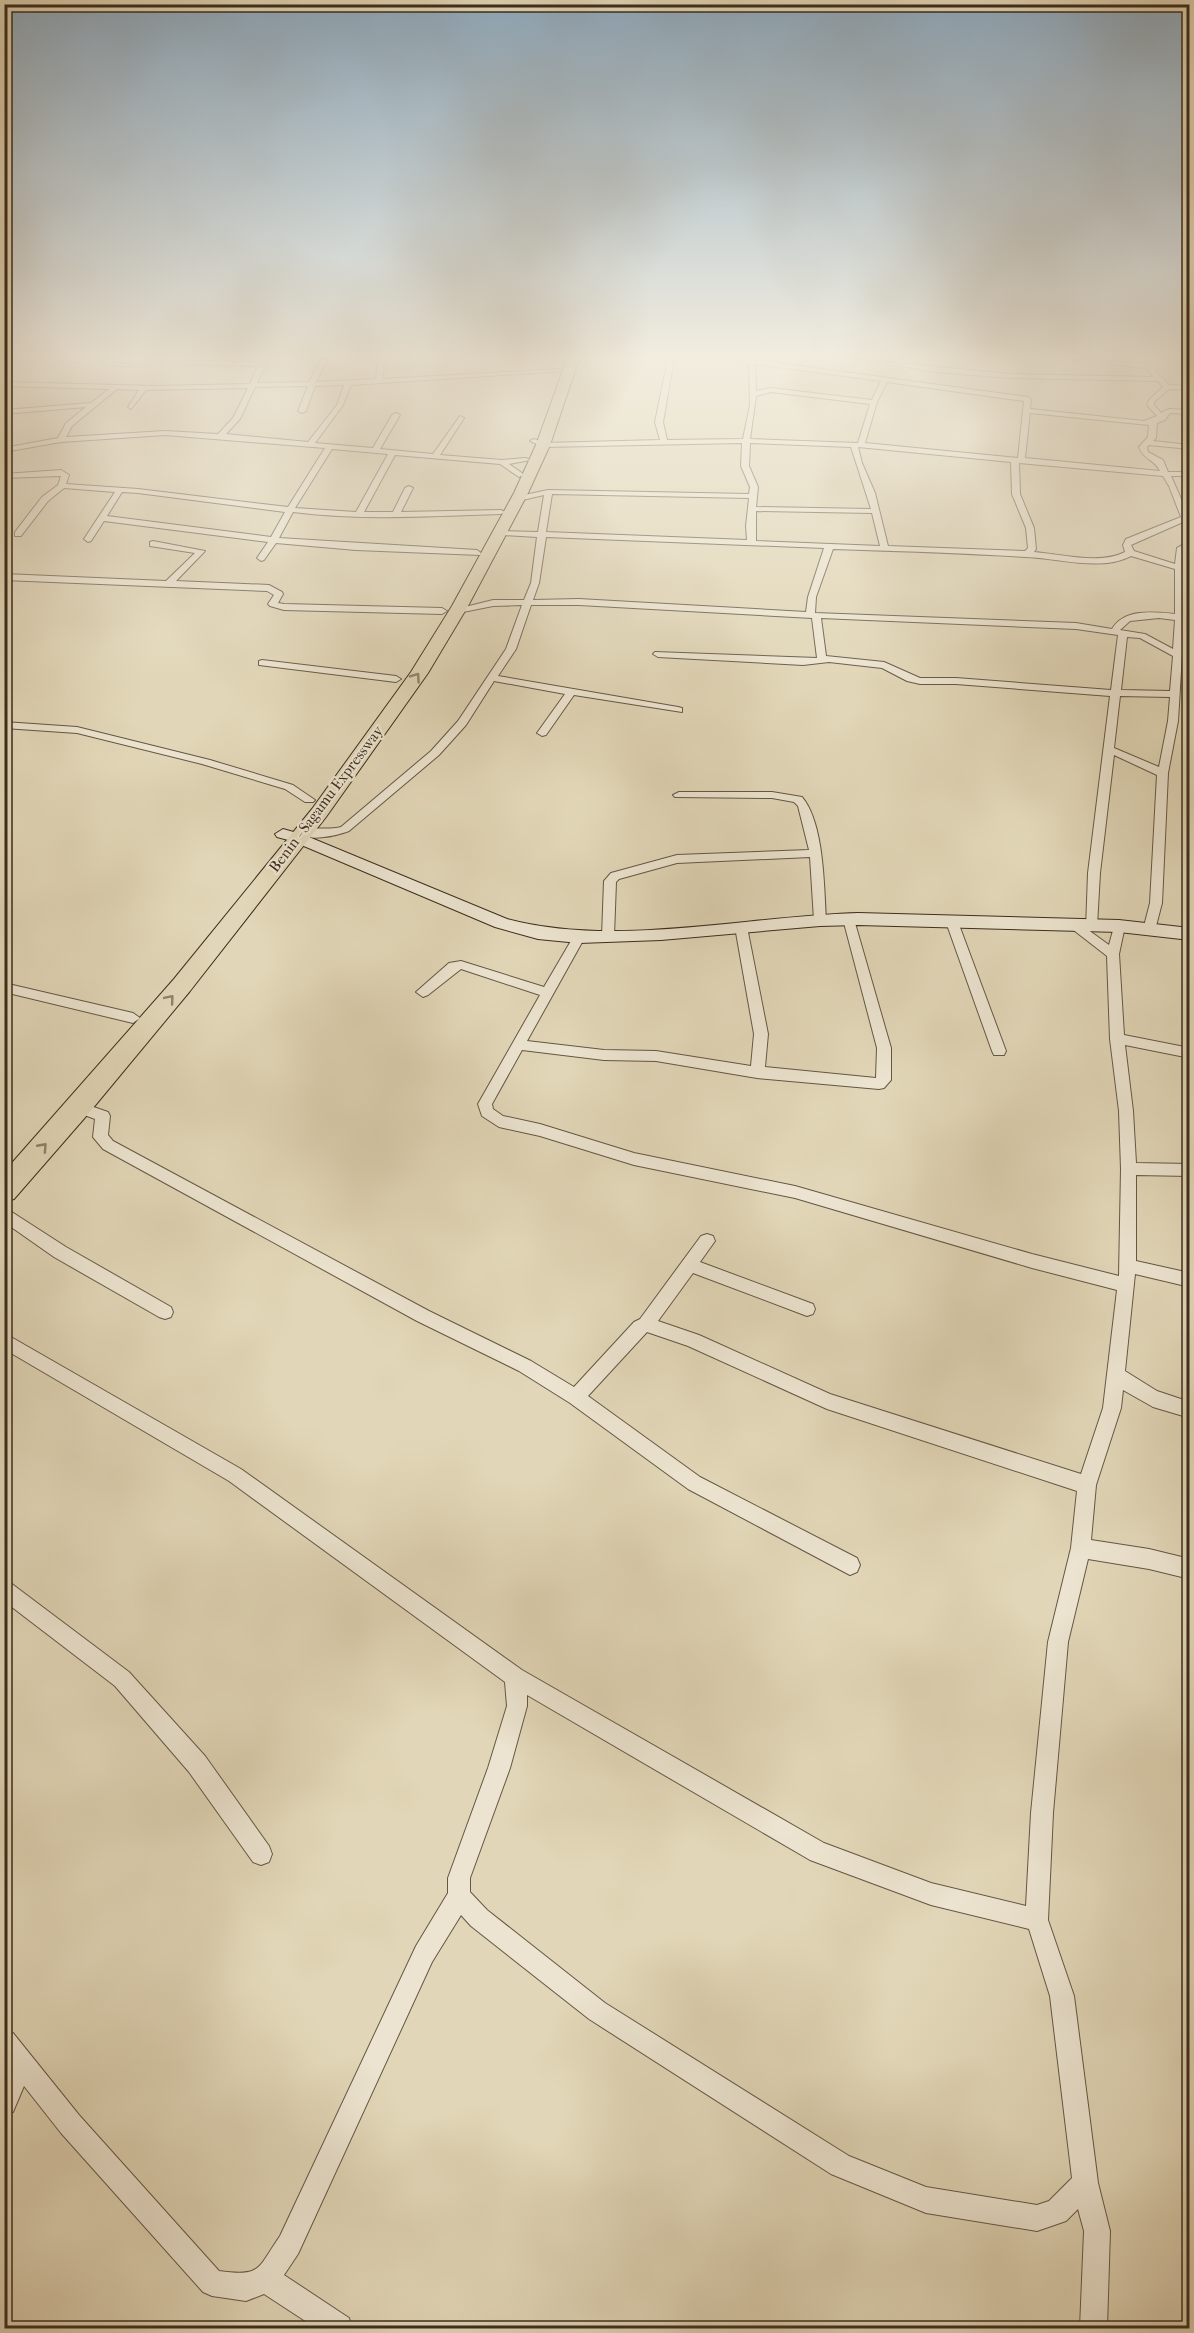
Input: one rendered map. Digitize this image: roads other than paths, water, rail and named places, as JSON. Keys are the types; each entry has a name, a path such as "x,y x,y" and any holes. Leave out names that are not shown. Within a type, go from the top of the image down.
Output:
{"highway":[{"name":"Benin - Sagamu Expressway","path":"4,1191 79,1107 104,1066 295,835 419,673 450,610 472,585 527,468"},
{"path":"4,1163 104,1066 133,1018 212,925 295,835 309,800 362,731 396,679 450,610 477,553 501,523"}],"street":[{"path":"261,558 316,468"},
{"path":"359,514 383,468"},
{"path":"509,468 522,479 548,492 752,496"},
{"path":"509,468 522,479 548,492"},
{"path":"747,468 754,487 750,526 752,544"},
{"path":"864,468 885,550"},
{"path":"1017,468 1014,485 1018,502 1031,525 1034,537 1032,549 1027,554"},
{"path":"1101,468 1190,474"},
{"path":"1162,468 1174,485 1187,523 1129,541 1127,545 1131,553 1179,568"},
{"path":"4,476 61,472 65,476 62,486 45,500 18,534"},
{"path":"62,486 120,490 290,510 501,523 542,534 1102,559 1123,558 1131,553"},
{"path":"396,515 409,488"},
{"path":"88,539 120,490"},
{"path":"295,835 334,833 345,829 435,753 462,723 511,648 535,583 548,492"},
{"path":"751,509 875,511"},
{"path":"100,518 356,548 477,553"},
{"path":"1149,930 1156,903 1163,773 1173,721 1176,656 1185,618 1179,568 1181,548 1190,543"},
{"path":"153,544 201,551 168,584"},
{"path":"825,660 821,656 813,616 812,597 829,548"},
{"path":"4,577 269,588 279,594 273,604 284,607 450,610 493,603 528,601 813,616 992,621 1076,626 1142,636 1176,656 1190,659"},
{"path":"472,585 481,599 493,603"},
{"path":"1091,926 1094,873 1110,750 1121,622 1135,617 1185,618"},
{"path":"658,654 803,662 825,660 884,665 912,680 920,681 956,681 1115,693 1190,692"},
{"path":"262,663 396,679"},
{"path":"492,678 678,710"},
{"path":"542,733 571,693"},
{"path":"4,725 77,730 206,762 289,787 309,800"},
{"path":"1110,750 1163,773"},
{"path":"679,795 772,795 798,799 803,805 816,853 820,920"},
{"path":"295,835 501,923 538,933 579,937 661,934 849,919 1119,926 1190,934"},
{"path":"608,936 610,881 615,876 677,859 816,853"},
{"path":"518,1045 604,1055 656,1056 757,1073 874,1085 884,1080 884,1048 849,919"},
{"path":"952,922 999,1051"},
{"path":"1073,925 1113,954"},
{"path":"1094,2328 1097,2231 1085,2183 1062,1996 1037,1920 1042,1814 1058,1642 1081,1548 1087,1485 1112,1408 1127,1275 1129,1168 1126,1111 1117,1039 1113,954 1119,926"},
{"path":"741,927 761,1034 757,1073"},
{"path":"579,937 484,1104 487,1112 499,1121 540,1130 634,1160 795,1192 1021,1258 1127,1275 1190,1280"},
{"path":"423,992 454,966 461,965 547,993"},
{"path":"4,987 133,1018"},
{"path":"1117,1039 1190,1053"},
{"path":"79,1107 103,1116 100,1137 108,1146 423,1316 525,1366 576,1398 694,1483 850,1564"},
{"path":"1129,1168 1190,1170"},
{"path":"4,1213 60,1252 165,1312"},
{"path":"576,1398 640,1327 646,1324 707,1241"},
{"path":"689,1265 807,1309"},
{"path":"646,1324 693,1340 827,1401 1087,1485"},
{"path":"4,1340 235,1475 515,1677 818,1851 931,1894 1037,1920"},
{"path":"1116,1375 1141,1394 1163,1404 1190,1410"},
{"path":"1081,1548 1149,1559 1190,1569"},
{"path":"4,1588 122,1678 197,1764 261,1854"},
{"path":"4,2042 70,2124 212,2283 246,2288 267,2279 289,2245 424,1954 459,1896 459,1878 499,1768 517,1706 515,1677"},
{"path":"459,1896 479,1918 597,2012 840,2165 926,2200 1037,2218 1057,2212 1085,2183"},
{"path":"4,2103 21,2063"},
{"path":"267,2279 339,2328"}]}
